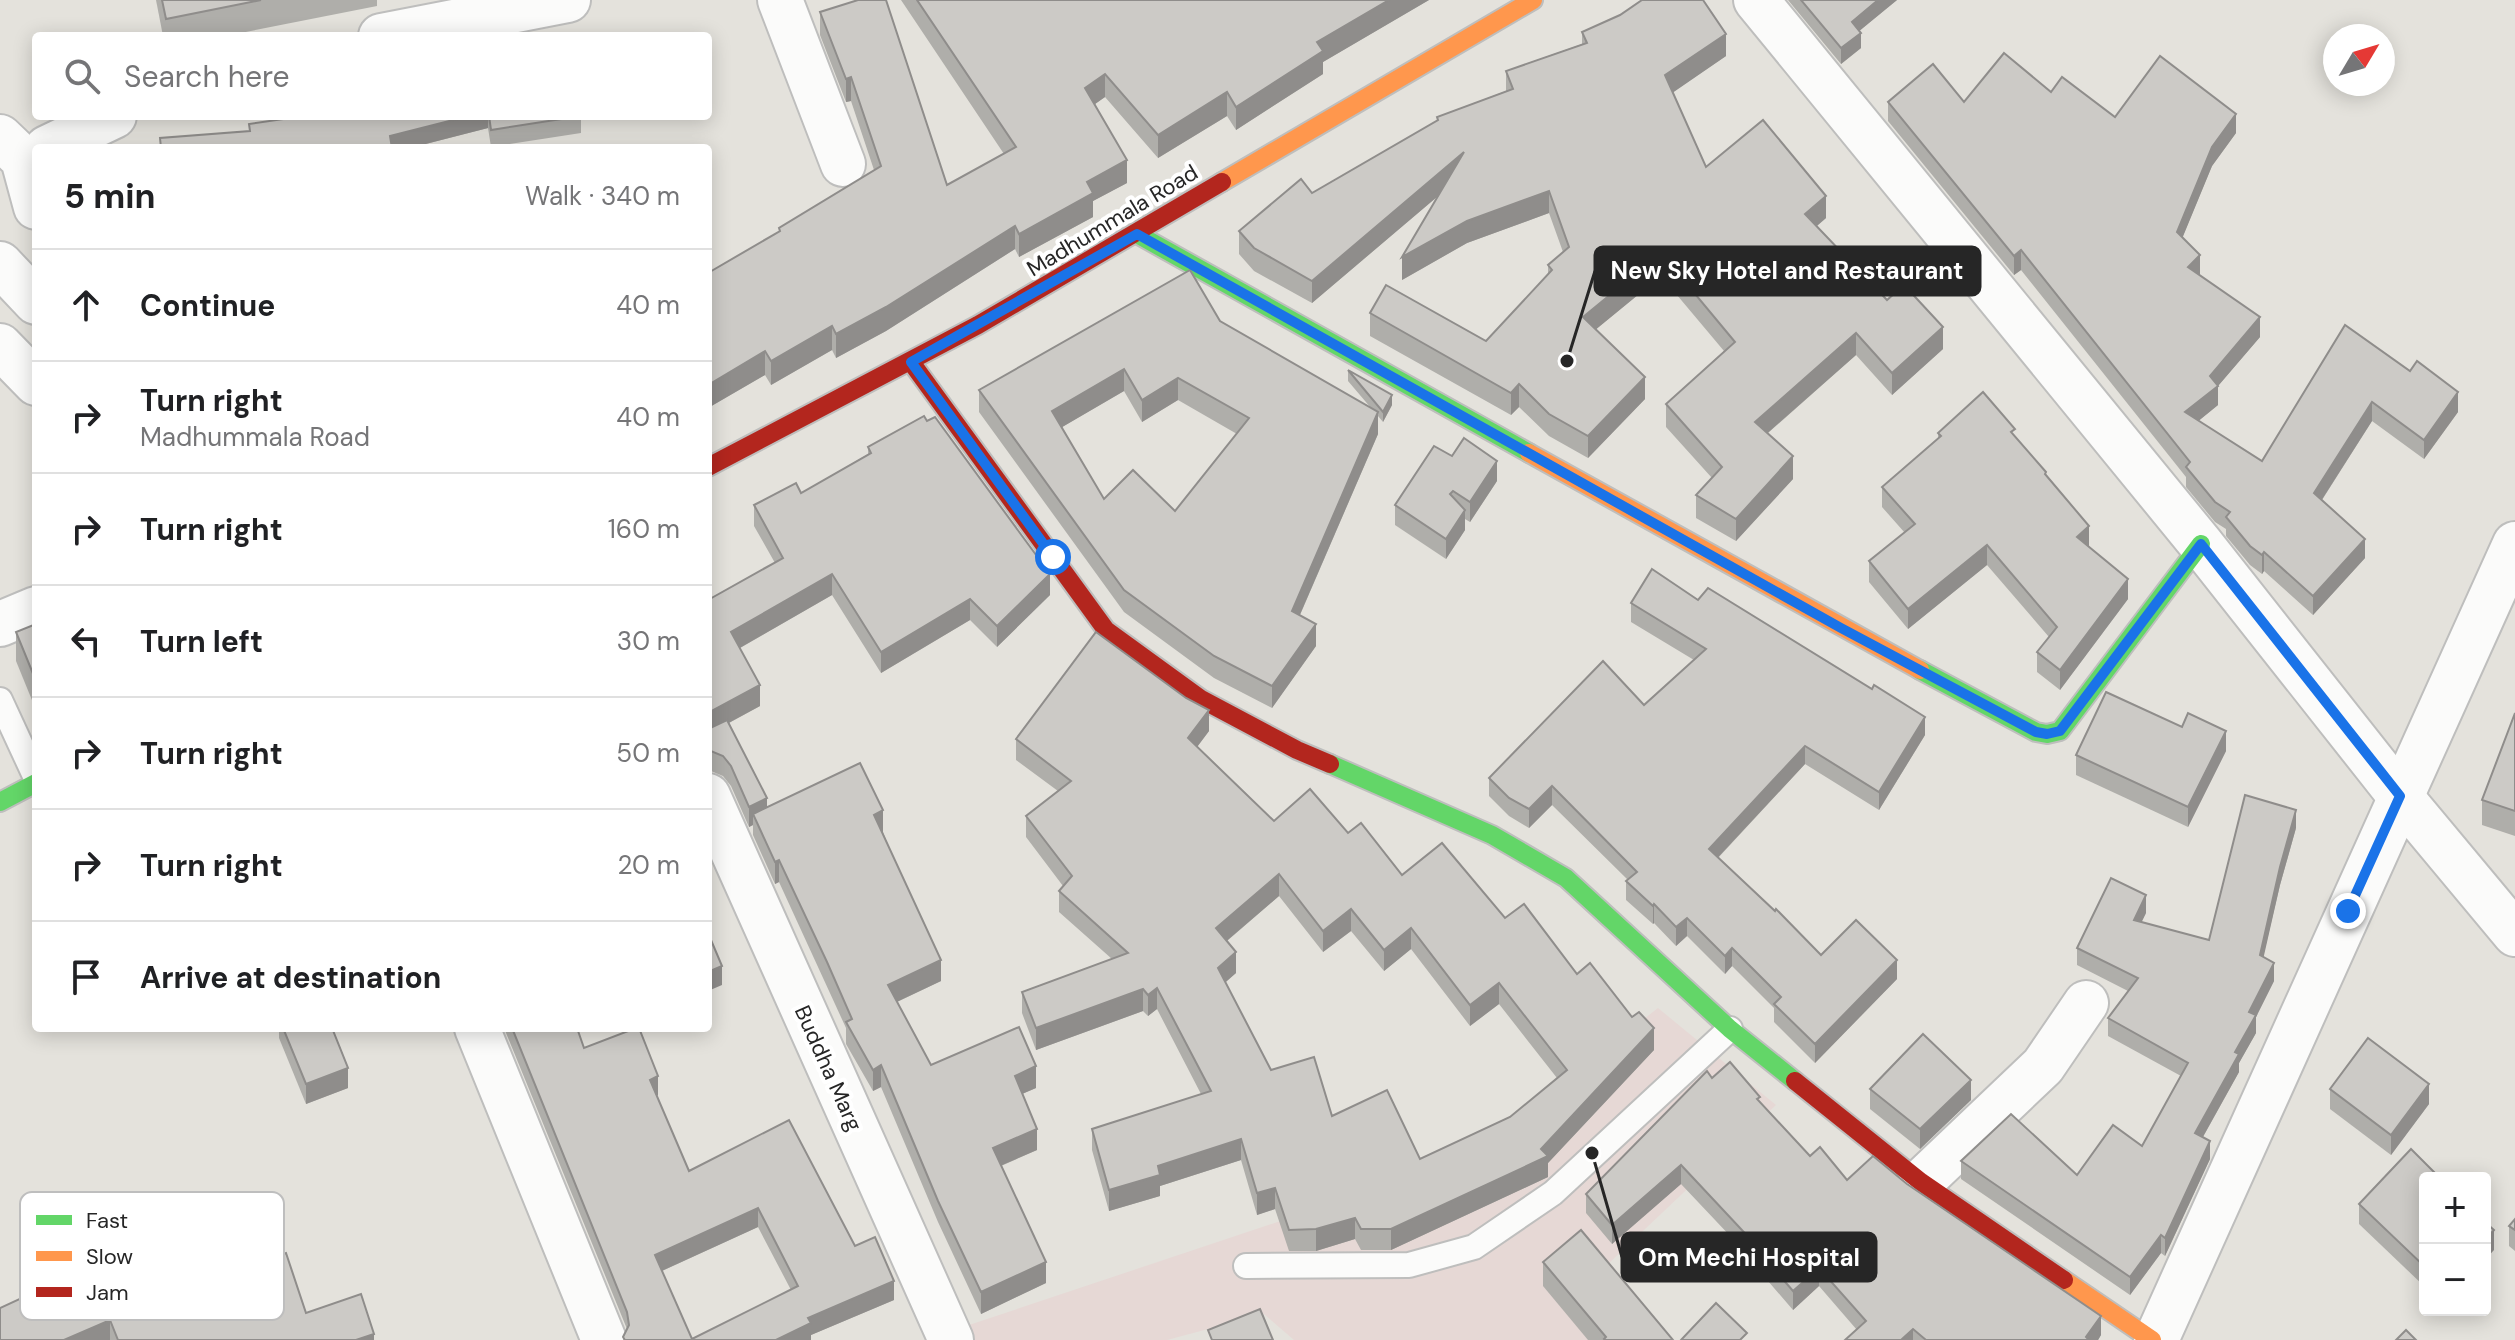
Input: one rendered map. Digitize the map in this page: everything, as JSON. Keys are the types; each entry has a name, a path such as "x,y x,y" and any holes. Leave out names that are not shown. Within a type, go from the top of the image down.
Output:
{"street":[{"path":"389,32 429,13 568,0"},
{"path":"780,0 843,164"},
{"name":"Madhummala Road","path":"712,465 911,362 1137,234 1328,118 1533,0"},
{"path":"1756,0 2515,934"},
{"path":"39,144 103,120"},
{"path":"26,149 32,184"},
{"path":"1137,234 1841,628 2036,732 2047,734 2060,731 2201,544"},
{"path":"0,264 32,298"},
{"path":"0,346 32,379"},
{"path":"911,362 1106,630 1201,699 1297,750 1492,835 1566,878 1730,1029 1921,1182 2154,1340 2400,796 2505,592 2515,544"},
{"path":"0,624 32,611"},
{"path":"0,802 32,783"},
{"name":"Buddha Marg","path":"712,805 951,1340"},
{"path":"1921,1182 2043,1066 2086,1003"},
{"path":"479,1032 604,1340"}],"lane":[{"path":"0,700 32,772"},
{"path":"1246,1266 1409,1265 1474,1247 1553,1193 1730,1029"}],"shaded area":[{"path":"1658,1008 1776,1105 1606,1266 1647,1340 1294,1340 1264,1314 1167,1340 973,1340 966,1326 1418,1175 1501,1131"}],"building":[{"path":"162,0 261,0 166,19"},
{"path":"858,0 886,0 947,185 1016,147 917,0 1389,0 1317,42 1323,51 1236,107 1227,92 1158,135 1105,74 1085,88 1127,160 1087,182 1093,193 1019,234 1015,226 886,307 836,334 832,326 771,361 765,351 712,383 712,271 881,166 851,77 846,79 820,12"},
{"path":"1642,0 1703,0 1726,34 1665,75 1706,167 1763,120 1826,196 1805,214 1887,300 1904,285 1943,327 1892,373 1856,333 1755,422 1793,456 1736,519 1696,495 1722,467 1666,404 1735,342 1661,253 1583,317 1645,377 1588,436 1549,414 1519,384 1511,393 1370,313 1386,285 1486,341 1552,270 1548,265 1569,247 1549,191 1467,221 1402,257 1464,152 1312,281 1254,248 1239,231 1301,179 1312,193 1438,120 1437,117 1513,89 1506,71 1587,43 1582,32 1620,15"},
{"path":"1801,0 1878,0 1852,22 1861,33 1841,48"},
{"path":"2004,53 2051,92 2062,77 2115,117 2160,56 2236,114 2212,147 2177,232 2200,255 2188,267 2260,317 2210,376 2218,386 2185,412 2262,461 2345,325 2410,371 2417,361 2458,392 2424,440 2372,402 2314,493 2365,539 2313,596 2264,552 2262,555 2250,546 2226,517 2230,512 2215,502 2186,467 2190,462 2021,250 2014,256 1888,102 1933,64 1964,102"},
{"path":"276,120 453,120 390,136 391,144 161,144 160,138 250,131 249,124"},
{"path":"490,120 555,120 491,130"},
{"path":"1190,270 1220,321 1378,412 1292,611 1316,624 1272,686 1214,656 1124,590 979,390","holes":["1124,369 1142,400 1178,378 1249,418 1175,511 1133,470 1104,499 1052,411"]},
{"path":"1348,370 1392,395 1383,412"},
{"path":"1983,392 2015,429 2011,432 2089,526 2077,537 2128,579 2060,670 2037,652 2057,627 1987,545 1908,609 1869,561 1915,524 1882,487 1941,436 1938,433"},
{"path":"924,416 927,421 935,417 1050,574 997,626 970,599 881,652 832,574 731,632 760,685 712,711 712,598 783,558 754,505 796,483 801,493 871,453 868,447"},
{"path":"1464,438 1497,461 1470,502 1453,491 1450,494 1465,510 1446,539 1395,505 1434,446 1452,456"},
{"path":"1652,569 1698,600 1708,588 1872,689 1874,685 1925,717 1879,792 1805,746 1709,849 1776,909 1821,955 1856,920 1897,960 1815,1044 1774,1004 1781,997 1732,948 1725,956 1687,918 1676,927 1626,881 1637,872 1552,786 1529,809 1509,798 1489,778 1603,661 1644,705 1706,649 1631,603"},
{"path":"32,626 32,671 16,632"},
{"path":"1096,632 1186,698 1209,710 1188,738 1274,821 1310,789 1348,833 1361,823 1402,875 1442,843 1505,918 1524,904 1577,974 1590,963 1632,1017 1639,1012 1654,1028 1541,1149 1548,1156 1391,1229 1361,1229 1355,1218 1316,1229 1289,1230 1275,1188 1257,1193 1241,1139 1158,1166 1160,1175 1109,1190 1092,1129 1211,1091 1157,988 1148,995 1143,989 1036,1028 1022,992 1128,953 1059,891 1072,876 1026,816 1071,781 1016,739","holes":["1279,874 1323,931 1351,909 1384,950 1411,928 1470,1005 1499,983 1567,1070 1510,1117 1420,1159 1387,1090 1332,1116 1314,1057 1271,1070 1218,968 1236,952 1216,928"]},
{"path":"2106,692 2182,727 2188,713 2226,731 2188,807 2076,755"},
{"path":"2515,713 2515,811 2482,800"},
{"path":"727,720 767,798 749,807 731,766 723,756 712,751 712,727"},
{"path":"860,763 883,810 874,815 941,960 888,985 931,1065 1019,1027 1036,1066 1015,1076 1037,1129 993,1148 1046,1262 981,1292 938,1201 881,1065 873,1070 846,1022 852,1019 827,962 779,860 775,862 753,814"},
{"path":"2245,795 2296,810 2260,955 2274,963 2249,1012 2256,1015 2235,1052 2239,1054 2195,1133 2210,1141 2165,1238 2161,1235 2130,1277 1961,1161 2011,1114 2077,1175 2113,1125 2142,1146 2188,1063 2108,1018 2138,978 2077,948 2111,878 2146,895 2134,920 2209,940"},
{"path":"712,942 722,966 712,970"},
{"path":"285,1032 334,1032 348,1068 306,1084"},
{"path":"514,1032 578,1032 584,1048 626,1032 641,1032 658,1076 650,1080 689,1171 789,1120 855,1246 875,1237 894,1281 808,1318 811,1323 776,1340 625,1340 623,1337 629,1325 627,1312","holes":["758,1208 798,1286 692,1339 655,1255"]},
{"path":"1923,1034 1971,1080 1920,1129 1870,1089"},
{"path":"2368,1038 2429,1084 2391,1135 2330,1089"},
{"path":"1730,1062 1760,1097 1757,1099 1810,1156 1820,1147 1847,1180 1873,1156 1907,1184 2101,1316 2086,1337 2089,1340 1926,1340 1913,1329 1901,1340 1845,1340 1866,1321 1819,1268 1793,1291 1768,1262 1770,1260 1681,1165 1612,1225 1586,1194 1707,1071 1712,1078"},
{"path":"2411,1149 2434,1172 2419,1172 2419,1261 2359,1204"},
{"path":"1581,1230 1673,1340 1604,1339 1606,1337 1543,1262"},
{"path":"286,1253 306,1313 361,1294 374,1334 356,1340 118,1340 110,1320 284,1320"},
{"path":"20,1299 20,1320 110,1320 64,1340 0,1340 0,1308"},
{"path":"1716,1303 1747,1333 1740,1340 1681,1340"},
{"path":"1260,1309 1273,1340 1212,1340 1208,1330"},
{"path":"2406,1330 2416,1340 2396,1340"}],"traffic: fast":[{"path":"1137,234 1529,453"},
{"path":"1920,670 2036,732 2047,734 2060,731 2201,544"},
{"path":"1330,764 1492,835 1566,878 1730,1029 1795,1081"},
{"path":"0,802 32,785"}],"traffic: slow":[{"path":"1222,182 1533,0"},
{"path":"1529,453 1920,670"},
{"path":"2064,1280 2152,1340"}],"traffic: jam":[{"path":"712,465 978,325 1222,182"},
{"path":"911,362 1106,630 1201,699 1330,764"},
{"path":"1795,1081 1921,1182 2064,1280"}],"place":[{"name":"New Sky Hotel and Restaurant","path":"1567,361"},
{"name":"Om Mechi Hospital","path":"1592,1153"}],"route":[{"path":"1053,557 911,362 1137,234 1841,628 2036,732 2047,734 2060,731 2201,544 2400,796 2348,911"}]}
